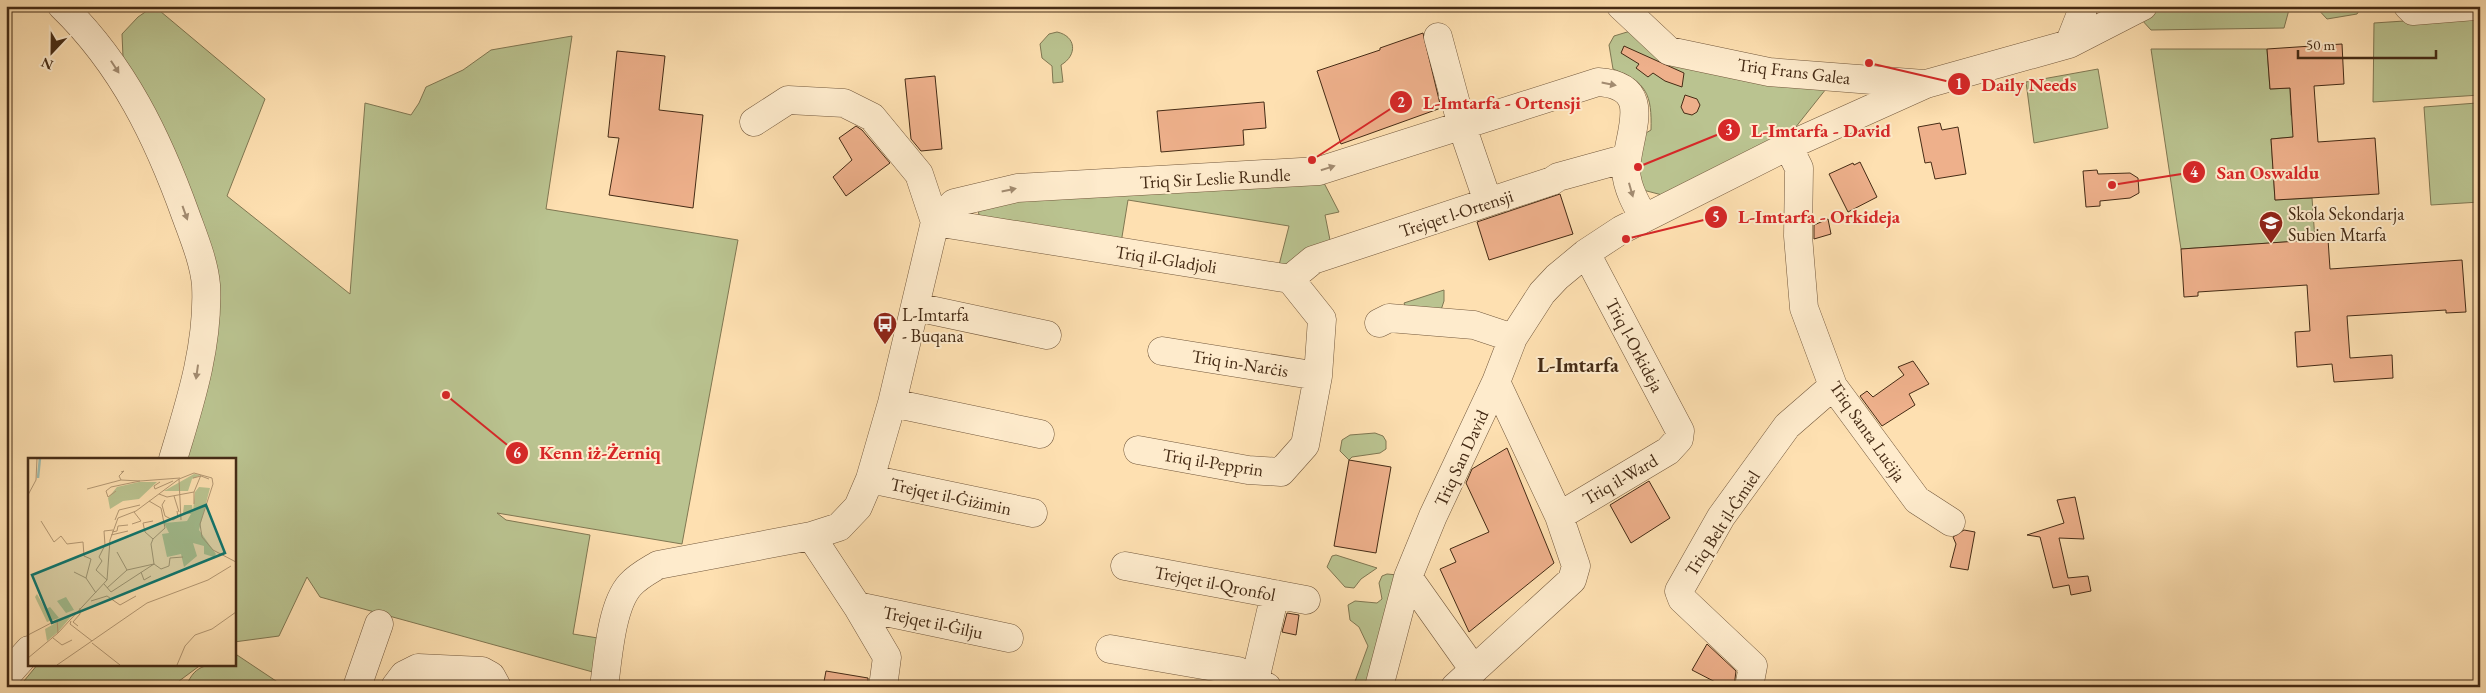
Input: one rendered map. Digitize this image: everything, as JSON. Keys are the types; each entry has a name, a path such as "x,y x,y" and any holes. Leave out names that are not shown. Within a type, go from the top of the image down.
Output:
{"street":[{"path":"62,6 85,28 112,61 134,98 172,178 200,256 206,284 205,316 194,392 173,458"},
{"name":"Triq Frans Galea","path":"1621,6 1669,51 1769,72 1926,84"},
{"path":"2069,44 2084,6"},
{"path":"1926,84 2069,44 2143,6"},
{"path":"2408,6 2413,11 2475,6"},
{"path":"1438,37 1462,126 1488,202"},
{"path":"1816,75 1846,96 1826,129"},
{"path":"1858,78 1870,109"},
{"name":"Triq Sir Leslie Rundle","path":"935,222 954,203 968,198 1017,188 1319,171 1598,82 1607,83 1627,92 1632,100 1635,123 1627,158 1626,174 1634,201 1644,218"},
{"name":"Triq San David","path":"1379,687 1408,577 1433,516 1496,382 1513,338 1542,293 1586,253 1621,230 1788,146 1926,84"},
{"path":"754,122 788,100 844,102 872,117 919,174 933,185 968,198"},
{"name":"Triq Santa Luċija","path":"1788,146 1799,168 1798,236 1804,308 1833,386 1917,500 1951,522"},
{"name":"Trejqet l-Ortensji","path":"1290,279 1313,260 1552,181 1558,177 1627,158"},
{"path":"604,687 618,607 628,587 642,574 658,566 811,536 839,527 858,507 870,480 892,404 935,222 919,174"},
{"name":"Triq il-Gladjoli","path":"935,222 1290,279"},
{"name":"Triq l-Orkideja","path":"1586,253 1678,424 1679,439"},
{"path":"1290,279 1322,318 1318,376"},
{"path":"916,307 1047,334"},
{"path":"1379,323 1389,318 1474,325 1513,338"},
{"name":"Triq in-Narċis","path":"1162,351 1318,376"},
{"name":"Triq il-Pepprin","path":"1138,450 1248,470 1281,472 1305,445 1318,376"},
{"path":"1408,577 1465,678 1575,575 1575,562 1559,516 1496,382"},
{"name":"Triq Belt il-Ġmiel","path":"1749,687 1753,666 1682,599 1679,592 1721,517 1787,426 1833,386"},
{"path":"892,404 1040,434"},
{"name":"Triq il-Ward","path":"1559,516 1668,451 1679,439"},
{"name":"Trejqet il-Ġiżimin","path":"870,480 1033,513"},
{"path":"811,536 857,606 886,657 883,687"},
{"name":"Trejqet il-Qronfol","path":"1124,566 1306,600"},
{"path":"1110,649 1249,681 1275,594"},
{"name":"Trejqet il-Ġilju","path":"857,606 1009,638"},
{"path":"357,687 379,624"},
{"path":"6,676 28,651"},
{"path":"395,687 407,672 418,668 482,671 491,676 497,687"}],"green space":[{"path":"154,6 265,99 227,196 350,294 365,103 411,115 426,87 463,70 491,50 572,36 546,209 738,240 682,544 497,513 506,520 590,535 573,634 604,639 600,674 320,597 307,577 279,636 235,642 235,458 184,458 215,286 162,133 123,57 122,34 138,17"},
{"path":"2164,6 2290,6 2284,28 2151,30 2140,18"},
{"path":"2315,6 2362,6 2357,14 2327,19"},
{"path":"2480,16 2480,95 2373,102 2374,23"},
{"path":"1637,29 1826,89 1791,133 1666,196 1643,190 1633,163 1641,136 1651,130 1648,99 1645,91 1633,79 1613,69 1609,45 1614,36"},
{"path":"1057,32 1068,37 1071,42 1072,51 1070,56 1061,65 1063,82 1053,83 1052,66 1042,58 1040,44 1049,34"},
{"path":"2151,49 2267,49 2270,89 2290,88 2291,115 2306,136 2271,139 2275,200 2312,198 2315,240 2181,249"},
{"path":"2098,69 2108,128 2034,143 2026,82"},
{"path":"2477,103 2480,138 2480,202 2431,205 2424,107"},
{"path":"1323,181 1339,212 1325,215 1332,250 1278,269 1289,226 1128,200 1121,243 980,223 977,201"},
{"path":"1444,290 1444,301 1441,310 1408,312 1404,303"},
{"path":"1375,433 1383,436 1386,441 1386,449 1380,453 1352,457 1349,460 1340,451 1342,440 1350,435"},
{"path":"1336,555 1377,568 1361,579 1354,588 1345,587 1327,567 1332,556"},
{"path":"1387,574 1398,575 1369,687 1353,687 1368,646 1359,627 1350,620 1348,605 1355,601 1377,603 1382,599 1379,583 1382,576"},
{"path":"235,654 285,687 186,687 194,673 205,666 235,666"},
{"path":"36,666 199,666 171,687 19,687"}],"building":[{"path":"1423,33 1441,108 1341,144 1317,71"},
{"path":"2342,44 2344,84 2314,86 2318,142 2375,138 2379,194 2275,200 2271,139 2293,137 2290,88 2270,89 2267,49"},
{"path":"1624,46 1684,73 1682,87 1665,81 1653,73 1648,77 1636,68 1639,64 1621,53"},
{"path":"617,51 665,56 659,110 703,115 693,208 609,195 619,138 608,137"},
{"path":"935,76 942,149 921,151 911,139 905,79"},
{"path":"1685,95 1697,99 1700,105 1697,112 1692,115 1684,113 1681,107"},
{"path":"1264,102 1266,128 1243,130 1244,145 1161,152 1157,111"},
{"path":"1940,123 1942,130 1958,127 1966,174 1935,179 1931,162 1925,163 1918,127"},
{"path":"856,126 862,130 890,163 846,196 833,177 852,160 839,138"},
{"path":"1860,162 1877,197 1848,212 1829,174 1853,163 1854,165"},
{"path":"2097,170 2098,174 2130,173 2138,178 2139,193 2130,198 2100,201 2100,206 2086,207 2083,171"},
{"path":"1560,194 1573,234 1489,260 1477,222"},
{"path":"1828,219 1831,234 1814,239 1814,225"},
{"path":"2328,239 2330,269 2462,260 2466,312 2446,313 2446,310 2347,316 2350,358 2392,355 2393,378 2334,382 2332,364 2297,367 2295,332 2310,331 2307,285 2198,292 2198,296 2184,297 2181,249"},
{"path":"1913,361 1929,384 1909,394 1915,405 1882,426 1860,396 1867,391 1873,397 1904,375 1898,367"},
{"path":"1507,448 1554,563 1469,632 1440,569 1456,562 1450,549 1489,532 1466,483 1472,469"},
{"path":"1349,460 1391,467 1376,553 1334,546"},
{"path":"1649,481 1670,518 1631,543 1610,505"},
{"path":"2075,497 2084,539 2059,538 2068,578 2088,576 2091,591 2071,595 2069,585 2053,588 2040,537 2027,535 2064,523 2057,500"},
{"path":"1964,530 1975,532 1968,570 1950,567 1956,544 1953,537"},
{"path":"1287,613 1299,615 1296,635 1282,632"},
{"path":"1707,644 1736,671 1734,687 1725,687 1692,670"},
{"path":"826,671 868,678 868,687 823,687"}],"place":[{"name":"Daily Needs","path":"1869,63"},
{"name":"L-Imtarfa - Ortensji","path":"1312,160"},
{"name":"L-Imtarfa - David","path":"1638,167"},
{"name":"San Oswaldu","path":"2112,185"},
{"name":"L-Imtarfa - Orkideja","path":"1626,239"},
{"name":"Skola Sekondarja Subien Mtarfa","path":"2271,244"},
{"name":"L-Imtarfa - Buqana","path":"885,345"},
{"name":"Kenn iż-Żerniq","path":"446,395"}],"district":[{"name":"L-Imtarfa","path":"1578,365"}]}
